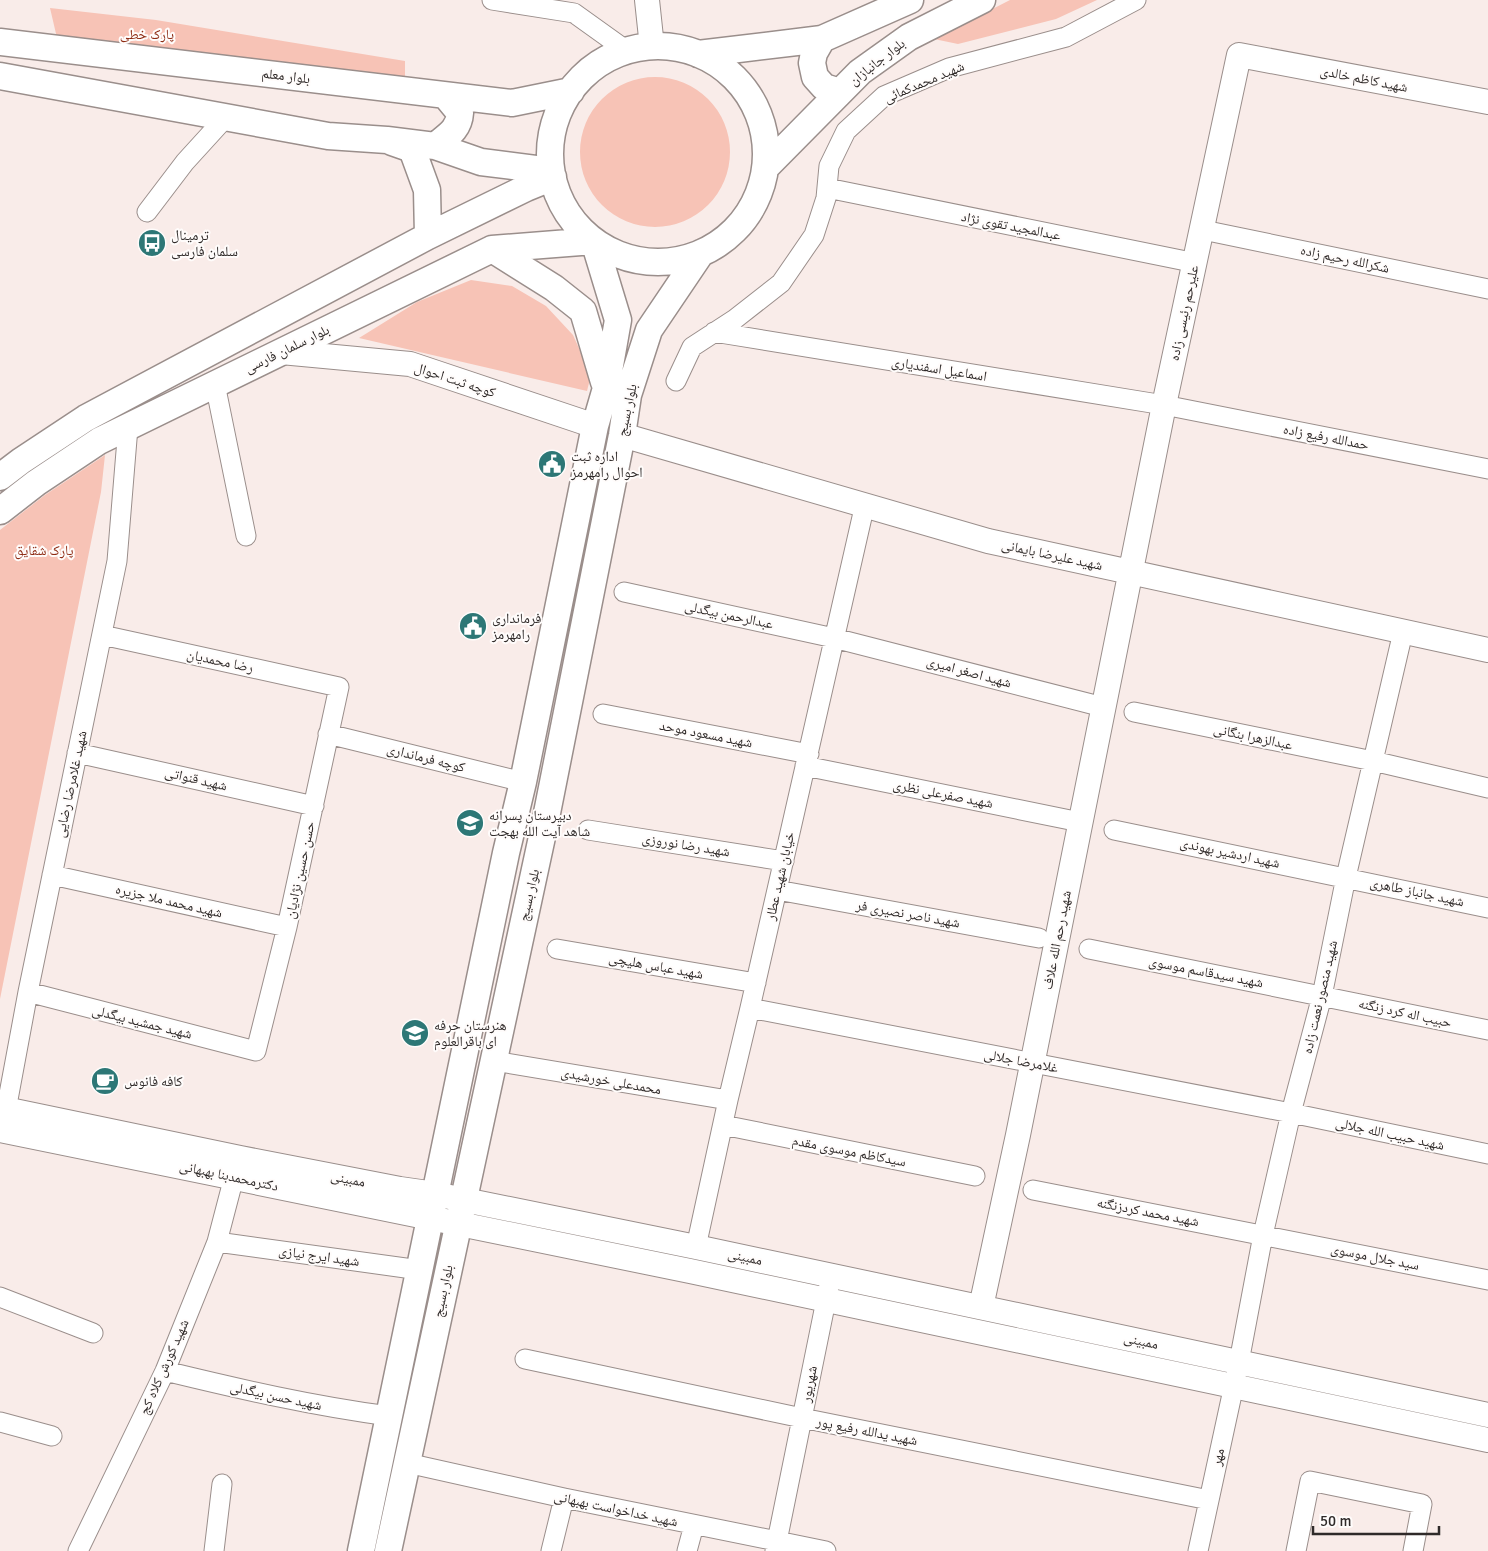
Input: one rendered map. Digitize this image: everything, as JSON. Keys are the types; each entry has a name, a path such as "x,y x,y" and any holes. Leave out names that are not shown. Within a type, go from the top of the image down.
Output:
{"main road":[{"path":"698,54 822,39 910,0"},
{"name":"بلوار جانبازان","path":"766,167 860,72 909,37 982,0"},
{"path":"822,39 814,52 812,63 815,77 824,87 840,92"},
{"name":"بلوار معلم","path":"0,42 512,103 571,91"},
{"path":"675,48 698,54 730,74 743,87 758,111 765,138 766,167 759,194 745,219 726,239 701,253 674,261 646,262 619,255 594,241 573,222 559,198 552,174 551,142 558,115 571,91 587,73 606,60 640,49 675,48"},
{"path":"0,76 328,136 387,140 435,146 481,162 552,174"},
{"path":"435,146 453,131 460,122 460,113 446,96"},
{"path":"387,140 412,149 428,190 428,236"},
{"path":"0,477 20,461 86,418 428,236 552,174"},
{"name":"بلوار بسیج","path":"361,1551 506,853 523,782 595,426 606,388 618,320 594,241"},
{"name":"بلوار سلمان فارسی","path":"0,511 36,483 91,446 492,249 594,241"},
{"path":"492,249 554,288 583,311 606,388"},
{"name":"بلوار بسیج","path":"388,1551 569,708 622,435 628,395 649,330 701,253"},
{"path":"618,320 634,319 645,325 649,330"},
{"path":"506,853 537,860"}],"street":[{"path":"492,0 574,14 640,49 647,0"},
{"name":"شهید محمدکمائی","path":"676,381 692,347 735,319 781,283 814,235 826,198 829,166 846,131 884,96 949,68 1066,36 1136,0"},
{"name":"شهید کاظم خالدی","path":"1239,55 1488,102"},
{"name":"علیرحم رئیسی زاده","path":"1130,572 1239,55"},
{"path":"147,212 185,162 226,117"},
{"name":"عبدالمجید تقوی نژاد","path":"827,188 1196,263"},
{"name":"شکرالله رحیم زاده","path":"1203,230 1488,289"},
{"name":"اسماعیل اسفندیاری","path":"714,332 1164,405"},
{"name":"کوچه ثبت احوال","path":"281,352 410,364 595,426"},
{"path":"215,384 246,536"},
{"name":"حمدالله رفیع زاده","path":"1164,405 1488,469"},
{"name":"شهید غلامرضا رضایی","path":"2,1123 117,561 128,427"},
{"name":"شهید علیرضا بایمانی","path":"622,435 988,541 1488,650"},
{"name":"خیابان شهید عطار","path":"696,1247 865,504"},
{"name":"شهید رحم الله علاف","path":"981,1307 1032,1063 1130,572"},
{"name":"عبدالرحمن بیگدلی","path":"624,592 834,638"},
{"name":"شهید منصور نعمت زاده","path":"1239,1362 1263,1235 1291,1114 1322,996 1346,877 1403,632"},
{"name":"رضا محمدیان","path":"102,635 339,687"},
{"name":"شهید اصغر امیری","path":"834,638 1103,707"},
{"name":"حسن حسین نژادیان","path":"256,1051 287,927 339,687"},
{"name":"عبدالزهرا بنگانی","path":"1134,712 1372,761 1488,788"},
{"name":"شهید مسعود موحد","path":"603,714 807,760"},
{"name":"کوچه فرمانداری","path":"328,734 523,782"},
{"name":"شهید قنواتی","path":"78,753 314,806"},
{"name":"شهید صفرعلی نظری","path":"807,760 1080,822"},
{"name":"شهید رضا نوروزی","path":"588,830 784,861"},
{"name":"شهید اردشیر بهوندی","path":"1114,830 1346,877"},
{"name":"شهید محمد ملا جزیره","path":"52,875 287,927"},
{"name":"شهید جانباز طاهری","path":"1346,877 1488,908"},
{"name":"شهید ناصر نصیری فر","path":"777,890 1039,938"},
{"name":"شهید عباس هلیچی","path":"557,949 756,983"},
{"name":"شهید سیدقاسم موسوی","path":"1089,949 1322,996"},
{"name":"شهید جمشید بیگدلی","path":"28,992 256,1051"},
{"name":"حبیب اله کرد زنگنه","path":"1322,996 1488,1030"},
{"name":"غلامرضا جلالی","path":"750,1008 1291,1114"},
{"name":"محمدعلی خورشیدی","path":"494,1061 728,1100"},
{"name":"شهید حبیب الله جلالی","path":"1291,1114 1488,1154"},
{"name":"ممبینی","path":"2,1123 278,1165 400,1189 433,1206"},
{"name":"دکترمحمدبنا بهبهانی","path":"2,1123 234,1177 433,1206 461,1212"},
{"name":"سیدکاظم موسوی مقدم","path":"724,1125 975,1176"},
{"name":"شهید کورش کلاه کج","path":"78,1551 165,1371 217,1242 234,1177"},
{"name":"شهید محمد کردزنگنه","path":"1033,1190 1263,1235"},
{"name":"ممبینی","path":"461,1212 696,1247 1488,1415"},
{"name":"ممبینی","path":"461,1212 826,1300 1488,1440"},
{"name":"سید جلال موسوی","path":"1263,1235 1488,1280"},
{"name":"شهید ایرج نیازی","path":"217,1242 420,1270"},
{"name":"شهریور","path":"776,1546 830,1276"},
{"path":"0,1297 93,1333"},
{"name":"شهید یدالله رفیع پور","path":"525,1359 802,1418 1209,1500"},
{"name":"مهر","path":"1198,1551 1239,1362"},
{"name":"شهید حسن بیگدلی","path":"165,1371 267,1396 336,1409 389,1416"},
{"path":"0,1422 52,1436"},
{"name":"شهید خداخواست بهبهانی","path":"407,1464 694,1524 776,1546 826,1551"},
{"path":"1296,1551 1310,1481 1422,1504 1413,1551"},
{"path":"214,1551 222,1484"},
{"path":"551,1551 564,1498"},
{"path":"686,1551 694,1524"}],"green space":[{"path":"1010,0 1097,0 1056,19 958,44 934,39"},
{"name":"پارک خطی","path":"50,8 156,20 405,61 405,84 57,38"},
{"path":"655,77 684,83 708,99 724,123 730,152 724,181 708,205 684,221 655,227 626,221 602,205 586,181 580,152 586,123 602,99 626,83"},
{"path":"471,280 512,286 546,306 573,335 591,375 587,391 359,338 417,302"},
{"name":"پارک شقایق","path":"105,455 101,492 0,999 0,530 45,495"}],"place":[{"name":"ترمینال سلمان فارسی","path":"152,243"},
{"name":"اداره ثبت احوال رامهرمز","path":"552,464"},
{"name":"فرمانداری رامهرمز","path":"473,626"},
{"name":"دبیرستان پسرانه شاهد آیت الله بهجت","path":"470,823"},
{"name":"هنرستان حرفه ای باقرالعلوم","path":"415,1033"},
{"name":"کافه فانوس","path":"105,1081"}]}
